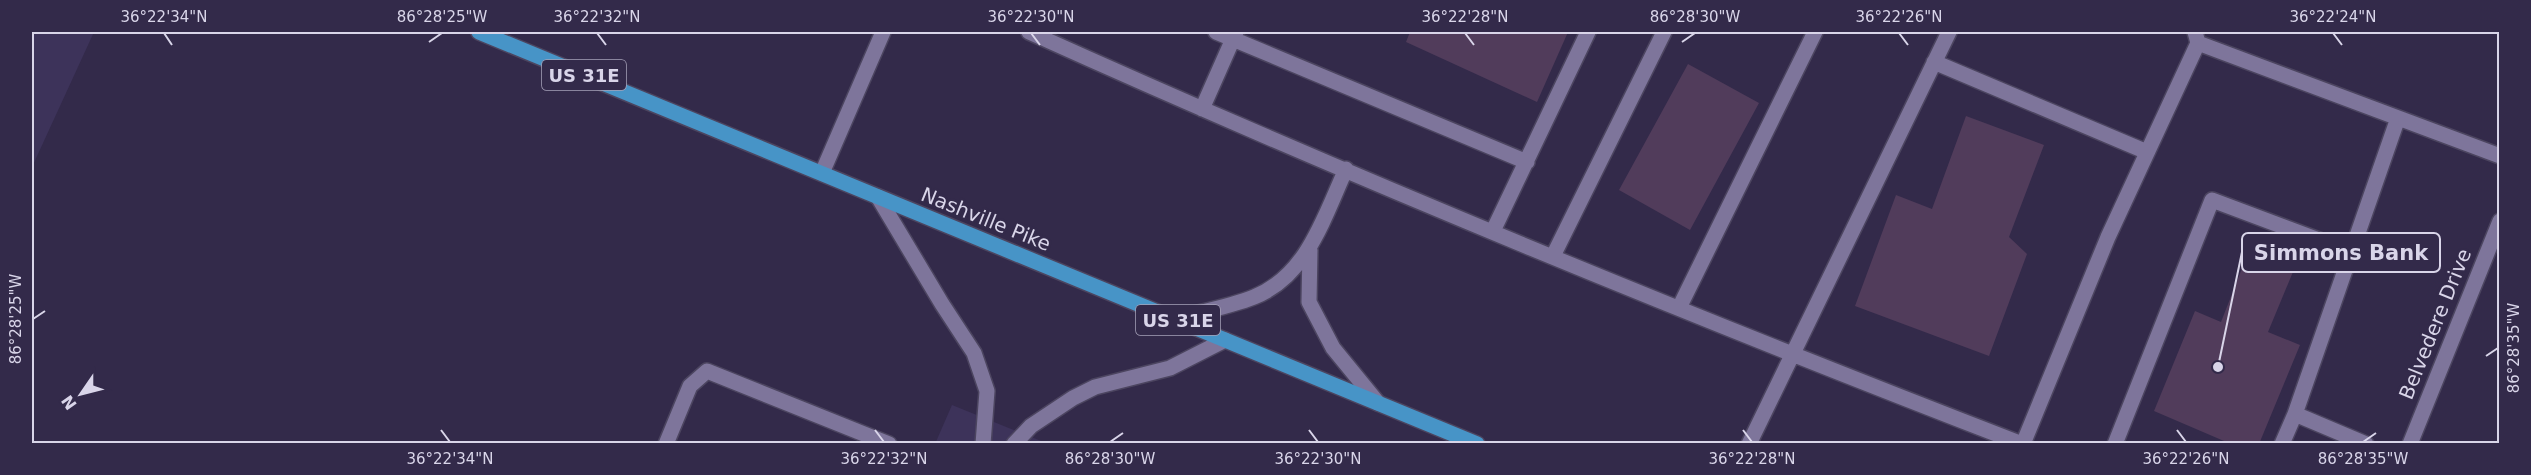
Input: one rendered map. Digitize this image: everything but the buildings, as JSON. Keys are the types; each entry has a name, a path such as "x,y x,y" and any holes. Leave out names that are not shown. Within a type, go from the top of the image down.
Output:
{"main road":[{"name":"Nashville Pike","path":"479,32 1477,444"}],"street":[{"path":"822,173 883,32"},
{"path":"1029,32 1059,38 1202,110 1791,355 2022,444 2108,237 2196,37 2499,156"},
{"path":"1216,32 1234,35 1527,162"},
{"path":"1493,231 1588,32"},
{"path":"1553,256 1664,32"},
{"path":"1679,308 1815,32"},
{"path":"1749,444 1949,32"},
{"path":"1202,110 1234,35"},
{"path":"1934,62 2147,152"},
{"path":"2282,444 2295,414 2398,118"},
{"path":"1174,319 1255,297 1283,280 1310,250 1346,169"},
{"path":"878,197 974,353 987,391 983,444"},
{"path":"2115,444 2212,200 2351,252"},
{"name":"Belvedere Drive","path":"2410,444 2499,221"},
{"path":"1310,250 1309,302 1333,348 1378,403"},
{"path":"1014,444 1031,426 1088,391 1170,368 1225,340"},
{"path":"666,444 690,387 707,371 857,438 889,444"},
{"path":"2295,414 2366,444"}],"shaded area":[{"path":"32,32 94,32 32,167"},
{"path":"952,405 1046,443 935,444"}],"place":[{"name":"Simmons Bank","path":"2218,367"}]}
